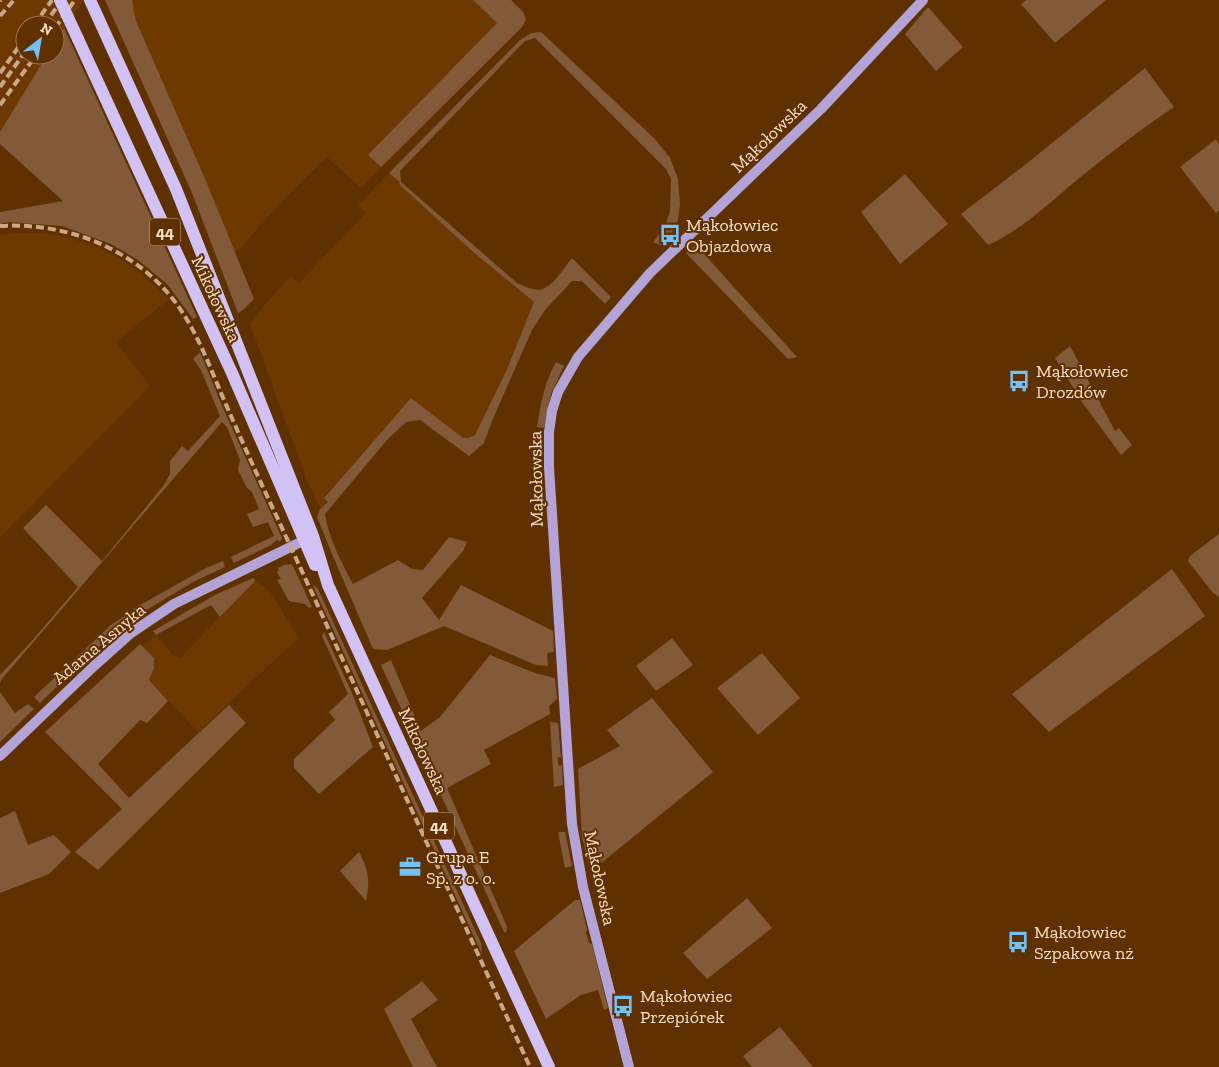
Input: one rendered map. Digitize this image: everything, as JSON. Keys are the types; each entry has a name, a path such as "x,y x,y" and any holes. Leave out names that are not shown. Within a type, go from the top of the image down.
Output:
{"main road":[{"name":"Mikołowska","path":"60,0 550,1067"},
{"name":"Mikołowska","path":"90,0 176,189 308,539"}],"street":[{"name":"Mąkołowska","path":"629,1067 583,887 572,824 550,476 549,432 552,411 558,392 578,357 634,290 724,200 820,109 923,0"},
{"name":"Adama Asnyka","path":"0,756 131,633 174,604 308,539"}],"shaded area":[{"path":"0,0 84,0 65,28 65,15 15,15 15,65 41,65 0,132"},
{"path":"105,0 132,0 136,21 206,181 254,299 238,313 192,193"},
{"path":"132,0 511,0 523,12 526,19 522,27 361,188 327,157 283,200 235,254 206,181 136,21"},
{"path":"473,0 511,0 523,12 526,19 522,27 381,167 368,155 497,23"},
{"path":"1026,0 1106,0 1055,43 1021,4"},
{"path":"928,7 963,47 936,71 905,34"},
{"path":"65,30 197,317 193,319 168,285 138,260 111,244 62,226 9,222 0,224 0,212 63,201 0,144 0,132 41,65 65,65"},
{"path":"541,32 655,139 670,158 678,179 680,205 677,225 662,246 653,242 665,226 670,211 671,179 666,169 535,38 525,41 400,171 401,182 517,283 533,289 545,288 556,280 572,258 611,297 605,304 582,281 572,281 545,310 532,330 484,443 469,456 420,420 406,422 387,440 325,514 332,541 353,584 398,560 412,569 423,570 449,537 467,542 463,551 422,598 439,620 461,585 553,631 554,652 547,653 548,666 536,665 444,626 387,650 373,649 317,517 320,509 328,502 324,498 411,398 463,438 475,435 507,369 534,302 472,251 389,173 519,41 531,33"},
{"path":"1145,68 1174,107 1113,151 1024,224 988,245 961,214"},
{"path":"1216,139 1219,144 1219,210 1216,213 1180,167"},
{"path":"389,173 401,182 472,251 534,302 507,368 475,435 463,438 411,398 324,497 328,501 320,509 306,478 250,324 291,276 299,283 366,213 358,205"},
{"path":"905,174 948,224 900,264 861,212"},
{"path":"43,233 66,237 92,245 119,258 139,272 169,299 116,342 150,386 0,537 0,235"},
{"path":"696,245 797,357 788,359 686,253"},
{"path":"1070,346 1115,431 1119,428 1132,445 1121,455 1082,402 1055,358"},
{"path":"200,352 222,406 282,538 280,542 277,540 271,545 234,563 231,557 274,536 268,522 253,527 247,514 259,509 252,492 247,488 238,470 240,460 227,427 222,422 1,680 0,684 0,675 78,587 23,528 46,505 102,561 164,485 170,474 170,461 182,446 188,451 220,416 201,370 193,359"},
{"path":"556,362 564,366 551,394 544,428 537,427 546,386"},
{"path":"1219,534 1219,597 1213,593 1188,561 1190,556"},
{"path":"223,561 225,567 193,582 138,615 133,609 206,568"},
{"path":"292,564 312,607 309,608 305,604 289,601 277,580 281,579 277,572 278,568"},
{"path":"1172,569 1205,616 1049,732 1012,694"},
{"path":"253,578 255,581 220,617 211,605 156,635 153,631 215,595"},
{"path":"255,581 269,590 300,640 295,641 198,732 149,680 154,668 154,658 142,646 156,635 173,655 180,658"},
{"path":"313,586 318,589 481,943 482,954"},
{"path":"126,615 130,621 88,656 40,703 34,697 111,625"},
{"path":"324,632 352,693 373,747 319,794 294,768 294,759 335,720 329,712 348,694 322,636"},
{"path":"672,638 693,665 656,691 636,666"},
{"path":"140,644 154,658 154,668 149,680 168,701 147,723 140,720 98,764 129,798 229,705 246,723 98,870 75,852 122,809 45,732"},
{"path":"762,653 800,698 758,735 717,688"},
{"path":"490,655 535,673 555,678 557,699 549,706 550,714 484,750 491,764 447,788 507,927 506,933 381,665 391,660 421,731 440,717"},
{"path":"0,692 15,713 28,704 34,709 0,742"},
{"path":"652,698 713,772 595,868 589,865 582,837 578,769 620,746 607,730"},
{"path":"550,722 558,723 561,757 557,758 559,766 562,765 563,785 554,787"},
{"path":"15,811 28,845 54,835 71,852 49,874 0,893 0,818"},
{"path":"558,832 565,832 572,866 565,868"},
{"path":"359,852 368,876 366,901 340,871"},
{"path":"747,898 772,928 707,979 683,953"},
{"path":"575,900 580,900 587,930 586,933 589,943 592,944 608,1008 604,1010 598,990 581,995 546,1019 514,951"},
{"path":"422,981 438,1000 411,1019 437,1067 413,1067 384,1009"},
{"path":"780,1027 813,1067 752,1067 743,1056"}],"railway":[{"path":"0,16 14,0"},
{"path":"41,15 52,0"},
{"path":"51,15 62,0"},
{"path":"64,15 75,0"},
{"path":"0,73 15,52"},
{"path":"0,87 16,65"},
{"path":"0,105 29,65"},
{"path":"0,226 48,228 95,241 137,265 155,280 181,310 201,347 256,472 530,1067"}],"place":[{"name":"Mąkołowiec Objazdowa","path":"670,235"},
{"name":"Mąkołowiec Drozdów","path":"1019,381"},
{"name":"Grupa E Sp. z o. o.","path":"410,867"},
{"name":"Mąkołowiec Szpakowa nż","path":"1018,942"},
{"name":"Mąkołowiec Przepiórek","path":"623,1006"}]}
